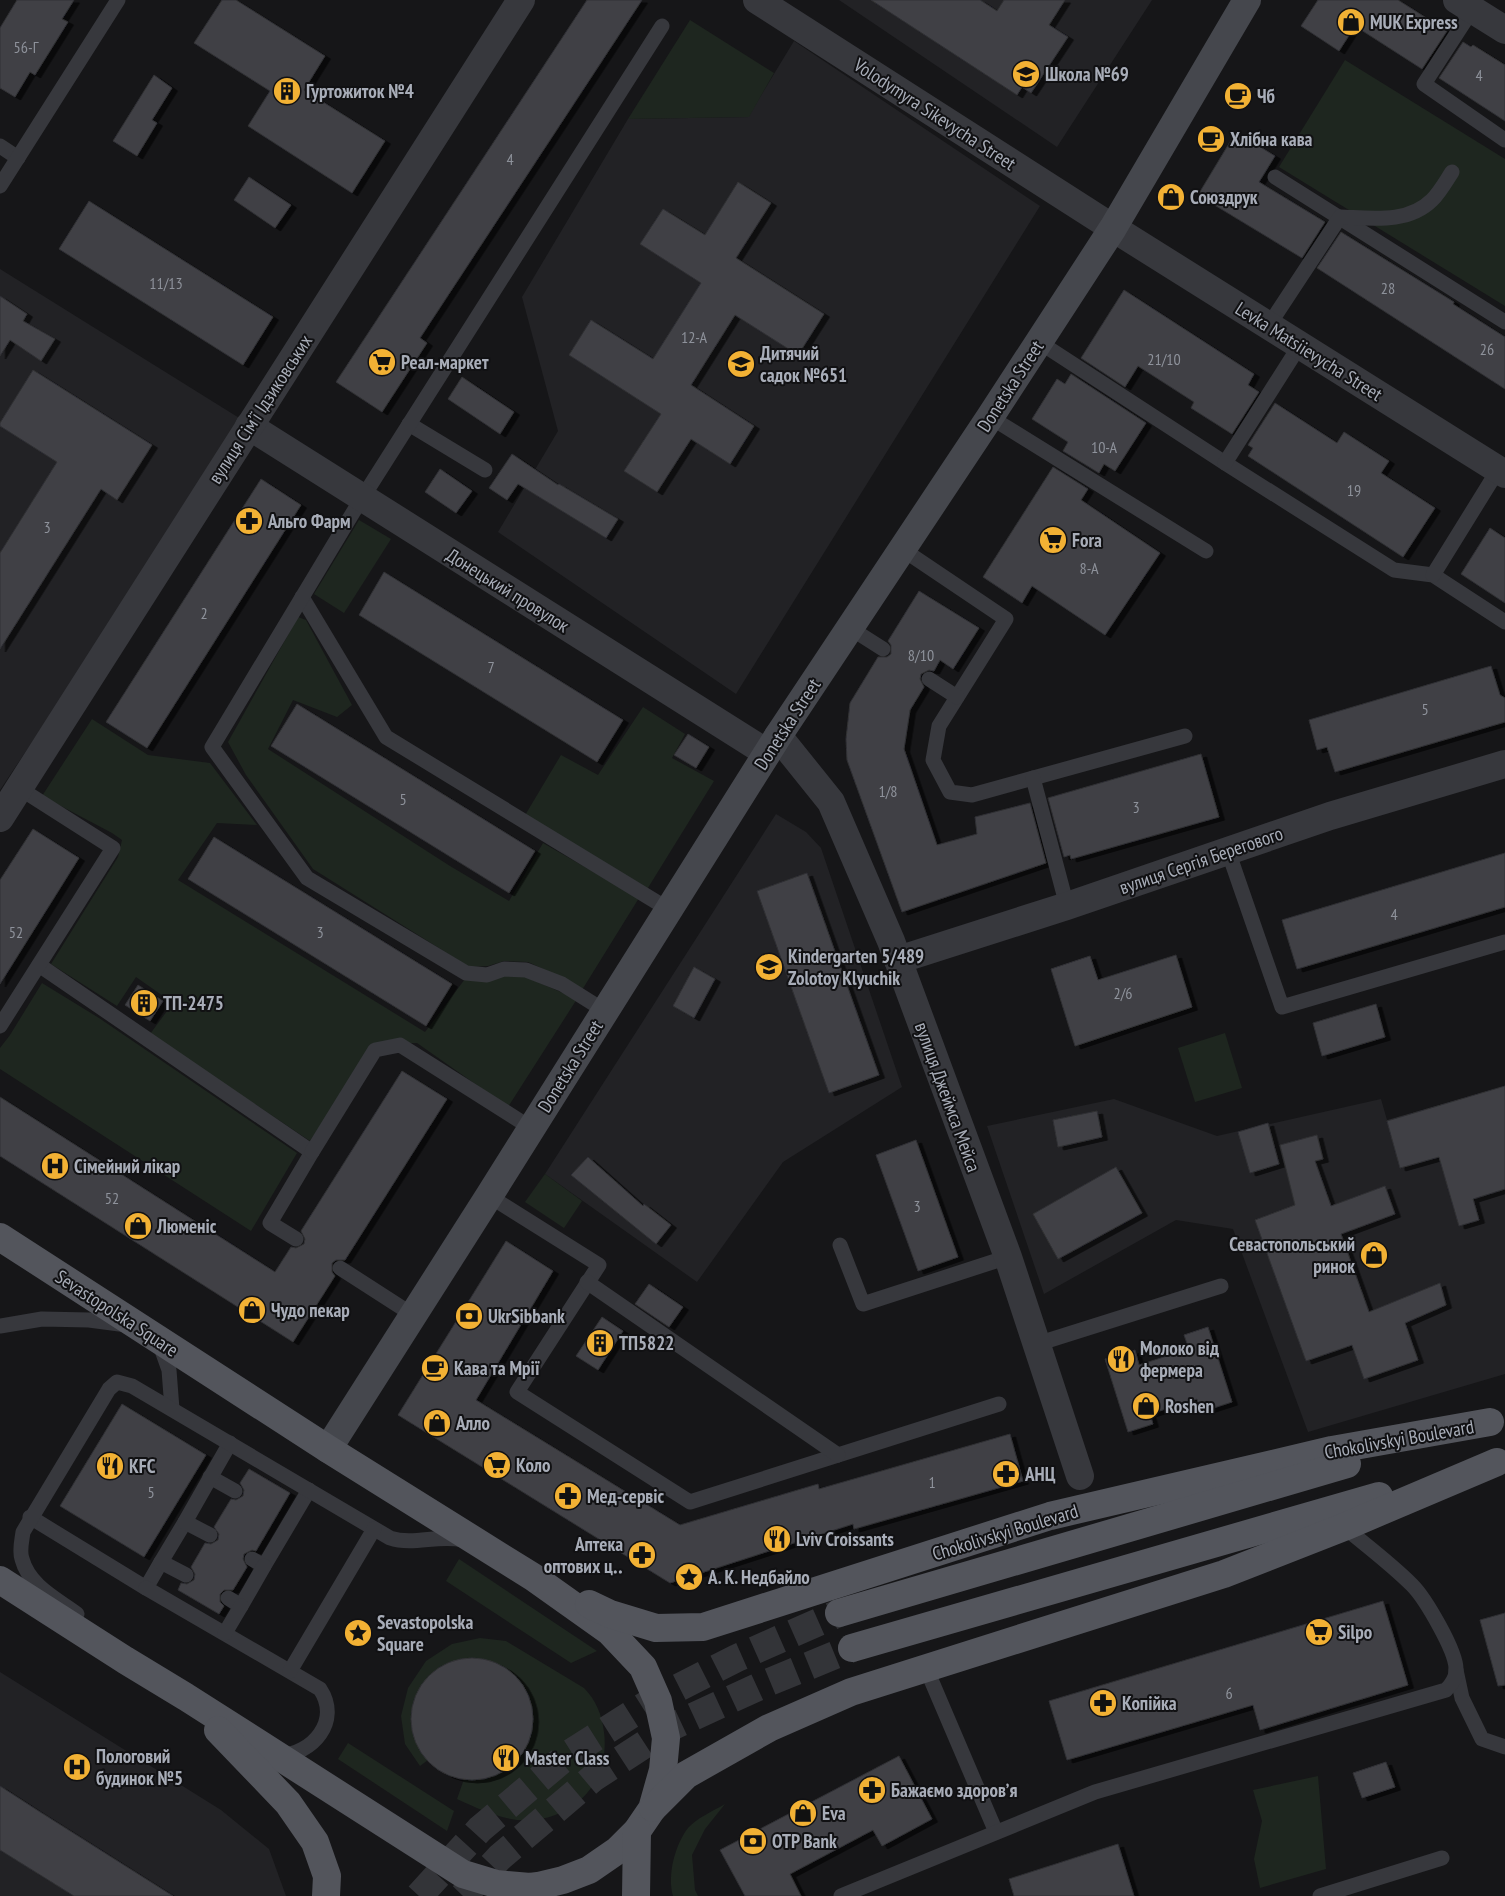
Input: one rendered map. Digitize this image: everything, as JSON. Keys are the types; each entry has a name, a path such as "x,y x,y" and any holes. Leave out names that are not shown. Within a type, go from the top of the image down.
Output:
{"main road":[{"name":"Sevastopolska Square","path":"0,1237 533,1577 609,1631 643,1667 658,1701 666,1738 663,1770 652,1809 637,1831 618,1850 589,1870 534,1891 496,1884 463,1874 0,1580"},
{"name":"Chokolivskyi Boulevard","path":"533,1577 610,1614 656,1628 703,1627 1050,1516 1332,1450 1498,1420"},
{"name":"Chokolivskyi Boulevard","path":"839,1613 1498,1420"},
{"path":"652,1809 686,1775 769,1728 851,1692 1224,1574 1344,1527 1501,1461"},
{"path":"852,1648 1501,1461"},
{"path":"186,1697 288,1803 315,1842 327,1876 326,1896"},
{"path":"636,1896 637,1831"}],"street":[{"name":"вулиця Сімʼї Ідзиковських","path":"0,818 521,0"},
{"name":"Volodymyra Sikevycha Street","path":"757,0 1113,228"},
{"name":"Donetska Street","path":"328,1448 489,1196 772,745 1113,228 1247,0"},
{"path":"1465,5 1505,30"},
{"name":"Levka Matsiievycha Street","path":"1113,228 1501,472"},
{"name":"Донецький провулок","path":"249,426 362,498 772,745"},
{"name":"вулиця Джеймса Мейса","path":"772,745 831,802 898,960 1008,1258 1080,1476"},
{"name":"вулиця Сергія Берегового","path":"898,960 1068,906 1330,816 1505,764"}],"lane":[{"path":"0,186 118,0"},
{"path":"1465,5 1424,84 1505,140"},
{"path":"605,1011 562,984 526,970 504,969 487,975 466,973 307,878 212,747 362,498 662,26"},
{"path":"0,146 18,158"},
{"path":"1340,217 1383,219 1412,214 1432,200 1452,172"},
{"path":"1275,177 1505,322"},
{"path":"1269,325 1340,217"},
{"path":"1039,342 1394,570 1433,575 1505,622"},
{"path":"1225,463 1300,345"},
{"path":"990,417 1206,551"},
{"path":"409,424 485,470"},
{"path":"1433,575 1501,472"},
{"path":"902,549 1006,619 939,726 933,760 950,792 972,795 1185,736"},
{"path":"302,597 386,737 668,909"},
{"path":"850,628 883,649"},
{"path":"929,679 957,697"},
{"path":"1033,778 1068,906"},
{"path":"0,1026 113,848 19,788"},
{"path":"1228,851 1282,1007 1505,942"},
{"path":"39,965 312,1152"},
{"path":"296,1239 270,1223 375,1050 400,1045 531,1128"},
{"path":"489,1196 598,1265 517,1392 690,1502 999,1404"},
{"path":"840,1246 863,1304 1008,1258"},
{"path":"340,1268 413,1316"},
{"path":"587,1282 838,1455"},
{"path":"1037,1344 1221,1286"},
{"path":"0,1326 42,1320 89,1320 148,1333 169,1370 172,1408"},
{"path":"98,1643 92,1631 81,1618 32,1580 21,1558 21,1545 23,1532 30,1517 109,1389 117,1382 132,1386 172,1408 374,1529 400,1541 444,1538 478,1543"},
{"path":"146,1588 230,1443"},
{"path":"210,1477 235,1491"},
{"path":"225,1633 234,1602 283,1519 309,1490"},
{"path":"30,1517 146,1588 320,1689 327,1699 328,1711 318,1739 308,1747 291,1755 277,1756"},
{"path":"185,1522 210,1535"},
{"path":"1344,1527 1413,1586 1438,1622 1456,1661 1462,1698 1482,1740 1505,1747"},
{"path":"290,1671 374,1529"},
{"path":"161,1562 186,1575"},
{"path":"926,1668 996,1832"},
{"path":"841,1896 1095,1792 1446,1690 1451,1684 1456,1670"},
{"path":"1320,1896 1442,1858"}],"shaded area":[{"name":"Школа №69","path":"839,0 1152,0 1057,147"},
{"path":"690,20 774,73 749,117 628,119"},
{"name":"Дитячий садок №651","path":"794,41 1040,206 736,694 498,532 558,431 522,297 628,119 748,117"},
{"path":"1345,60 1505,159 1505,306 1279,167"},
{"path":"0,269 244,421 0,790"},
{"path":"359,520 391,539 344,613 314,594"},
{"path":"298,617 306,620 352,705 337,717 293,700 268,749 450,866 509,901 543,843 639,898 582,990 563,978 528,962 504,961 488,966 469,967 313,869 246,775 228,742"},
{"path":"643,707 685,734 672,758 714,781 646,891 524,817 561,755 598,775"},
{"path":"92,719 148,755 210,763 257,825 217,823 178,880 425,1032 465,979 503,973 521,975 577,999 508,1107 417,1043 376,1043 310,1141 150,1034 173,1003 136,977 117,1006 51,964 118,857 122,840 42,796"},
{"name":"Kindergarten 5/489 Zolotoy Klyuchik","path":"776,814 806,832 821,848 902,1087 783,1162 697,1282 545,1174"},
{"path":"42,983 99,1018 297,1153 251,1231 0,1069 0,1048"},
{"path":"1225,1033 1242,1088 1195,1102 1178,1048"},
{"name":"Севастопольський ринок","path":"1505,1086 1505,1374 1308,1432 1233,1229 1176,1220 1044,1294 987,1126 1114,1099 1217,1136 1381,1099 1387,1120"},
{"path":"545,1174 582,1201 564,1228 525,1202"},
{"path":"459,1559 597,1651 571,1663 446,1581"},
{"path":"480,1638 506,1641 584,1688 598,1708 604,1732 605,1749 602,1764 597,1779 588,1791 578,1802 565,1811 550,1817 534,1820 514,1820 494,1815 457,1799 464,1779 488,1778 507,1769 521,1754 530,1736 533,1716 529,1696 518,1679 499,1665 477,1659 456,1661 438,1670 424,1684 414,1702 411,1721 415,1741 428,1760 420,1766 405,1744 401,1716 408,1688 426,1661 452,1644"},
{"name":"Пологовий будинок №5","path":"0,1672 221,1810 269,1849 286,1896 0,1896"},
{"path":"348,1743 454,1811 447,1831 338,1759"},
{"path":"1318,1776 1326,1869 1260,1888 1254,1859 1262,1821 1253,1790"},
{"path":"725,1804 705,1829 692,1855 695,1890 698,1896 673,1896 671,1879 673,1860 683,1835 696,1821"}],"building":[{"path":"17,0 74,0 62,19 68,22 35,75 30,72 15,97 0,88 0,28"},
{"name":"Гуртожиток №4","path":"222,0 236,0 325,56 304,90 385,141 352,193 248,126 270,91 194,43"},
{"path":"587,0 642,0 420,338 427,343 382,412 336,382"},
{"path":"871,0 980,0 997,11 1004,0 1065,0 1049,25 1068,37 1031,93 1022,87 1017,95"},
{"path":"1318,0 1398,0 1447,31 1422,69 1355,26 1339,51 1301,26"},
{"path":"1463,42 1471,47 1473,45 1505,65 1505,121 1439,78"},
{"path":"154,75 172,88 152,120 157,123 137,156 113,141"},
{"path":"1236,132 1275,156 1259,182 1325,222 1302,258 1198,195"},
{"path":"249,177 291,205 275,228 234,200"},
{"path":"738,182 771,203 736,258 824,314 798,355 735,315 691,385 754,426 730,464 691,439 657,492 624,471 661,414 569,355 591,320 653,359 701,283 640,244 663,209 705,235"},
{"path":"89,201 273,317 243,365 59,249"},
{"path":"1341,232 1454,302 1453,304 1505,337 1505,389 1317,268"},
{"path":"1124,290 1254,374 1248,385 1259,392 1232,434 1191,408 1194,402 1138,366 1125,387 1081,358"},
{"path":"0,296 27,314 23,321 55,339 41,361 10,340 0,356"},
{"path":"33,370 152,445 117,500 101,489 0,649 0,553 57,462 0,426 0,423"},
{"path":"1071,374 1146,423 1115,471 1104,464 1099,473 1063,451 1068,442 1032,419 1057,379 1065,384"},
{"path":"462,377 514,412 500,434 448,399"},
{"path":"1275,403 1337,443 1344,432 1389,461 1381,473 1435,508 1403,557 1248,456 1253,448 1248,445"},
{"path":"512,454 558,485 618,519 606,538 518,484 507,500 489,488"},
{"path":"1053,467 1088,489 1081,500 1160,553 1105,635 1032,586 1022,603 983,577"},
{"path":"440,469 472,491 456,513 425,492"},
{"path":"261,479 301,505 147,748 106,722"},
{"path":"1490,528 1505,538 1505,603 1461,574"},
{"path":"384,572 623,720 597,762 359,615"},
{"path":"919,591 979,628 953,669 940,660 934,671 929,670 921,674 920,679 924,687 910,710 904,749 937,845 977,834 975,817 1030,803 1046,863 902,912 847,760 846,739 850,703 878,657 887,657 891,654 891,645 888,641"},
{"path":"1491,666 1500,695 1505,698 1505,722 1335,772 1327,747 1317,750 1309,720"},
{"path":"297,704 535,851 509,893 271,746"},
{"path":"688,734 709,747 696,768 674,755"},
{"path":"1201,754 1219,817 1071,859 1070,855 1064,857 1048,798"},
{"path":"33,829 79,858 0,984 0,880"},
{"path":"214,837 452,984 426,1026 188,879"},
{"path":"1505,853 1505,907 1297,969 1282,920"},
{"path":"807,873 879,1075 829,1093 757,891"},
{"path":"1176,955 1192,1007 1075,1046 1051,969 1090,956 1098,980"},
{"path":"694,967 715,979 694,1018 673,1006"},
{"name":"ТП-2475","path":"138,985 163,1001 150,1021 125,1005"},
{"path":"1376,1004 1385,1037 1322,1056 1313,1023"},
{"path":"402,1071 447,1099 345,1260 336,1260 332,1263 332,1272 335,1276 293,1342 0,1156 0,1097 275,1272 291,1247 296,1248 304,1244 305,1239 301,1231"},
{"path":"1505,1086 1505,1189 1473,1199 1479,1220 1459,1226 1439,1157 1400,1168 1387,1121"},
{"path":"1097,1111 1102,1137 1058,1147 1053,1120"},
{"path":"1268,1123 1279,1164 1250,1173 1238,1132"},
{"path":"1317,1135 1323,1159 1315,1161 1331,1206 1385,1186 1395,1214 1341,1234 1369,1312 1440,1283 1446,1305 1405,1323 1418,1360 1364,1379 1352,1345 1306,1361 1255,1220 1295,1205 1280,1145"},
{"path":"916,1140 958,1257 918,1271 876,1155"},
{"path":"588,1157 643,1206 644,1204 671,1225 656,1244 571,1175"},
{"path":"1116,1167 1142,1213 1058,1259 1033,1214"},
{"path":"506,1241 553,1271 476,1400 680,1525 818,1484 819,1489 1010,1434 1023,1481 854,1529 853,1524 670,1583 398,1415"},
{"path":"649,1284 683,1307 669,1327 635,1304"},
{"name":"ТП5822","path":"602,1317 623,1331 598,1370 576,1356"},
{"path":"1208,1327 1232,1402 1201,1412 1197,1399 1150,1414 1153,1424 1128,1432 1105,1359 1135,1350 1139,1365 1189,1349 1184,1335"},
{"path":"122,1404 206,1455 144,1557 60,1506"},
{"path":"249,1469 290,1493 256,1551 252,1550 244,1554 243,1559 247,1567 233,1590 224,1590 220,1594 220,1602 224,1606 219,1614 178,1590 181,1583 187,1584 194,1580 195,1574 191,1567 205,1543 211,1544 218,1540 219,1534 214,1527 231,1499 236,1500 243,1496 244,1490 240,1483"},
{"path":"1383,1601 1408,1685 1260,1730 1253,1705 1067,1760 1049,1701"},
{"path":"1505,1613 1505,1685 1498,1686 1480,1620"},
{"path":"472,1658 495,1663 515,1676 528,1696 533,1719 528,1742 515,1762 495,1775 472,1780 449,1775 429,1762 416,1742 411,1719 416,1696 429,1676 449,1663"},
{"path":"899,1756 932,1819 882,1846 873,1830 790,1874 801,1896 745,1896 720,1850"},
{"path":"1386,1762 1395,1787 1362,1798 1353,1773"},
{"path":"0,1786 173,1896 74,1896 0,1850"},
{"path":"1118,1844 1134,1896 1014,1896 1009,1879"}],"tunnel":[{"path":"419,1896 480,1829 569,1754 654,1700 737,1658 839,1613"},
{"path":"463,1896 500,1857 593,1778 671,1727 762,1685 852,1648"}],"place":[{"name":"MUK Express","path":"1351,22"},
{"name":"Школа №69","path":"1026,74"},
{"name":"Гуртожиток №4","path":"287,91"},
{"name":"Чб","path":"1238,96"},
{"name":"Хлібна кава","path":"1211,139"},
{"name":"Союздрук","path":"1171,197"},
{"name":"Реал-маркет","path":"382,362"},
{"name":"Дитячий садок №651","path":"741,364"},
{"name":"Альго Фарм","path":"249,521"},
{"name":"Fora","path":"1053,540"},
{"name":"Kindergarten 5/489 Zolotoy Klyuchik","path":"769,967"},
{"name":"ТП-2475","path":"144,1003"},
{"name":"Сімейний лікар","path":"55,1166"},
{"name":"Люменіс","path":"138,1226"},
{"name":"Севастопольський ринок","path":"1374,1255"},
{"name":"Чудо пекар","path":"252,1310"},
{"name":"UkrSibbank","path":"469,1316"},
{"name":"ТП5822","path":"600,1343"},
{"name":"Молоко від фермера","path":"1121,1359"},
{"name":"Кава та Мрії","path":"435,1368"},
{"name":"Roshen","path":"1146,1406"},
{"name":"Алло","path":"437,1423"},
{"name":"Коло","path":"497,1465"},
{"name":"KFC","path":"110,1466"},
{"name":"АНЦ","path":"1006,1474"},
{"name":"Мед-сервіс","path":"568,1496"},
{"name":"Lviv Croissants","path":"777,1539"},
{"name":"Аптека оптових ц‥","path":"642,1555"},
{"name":"А. К. Недбайло","path":"689,1577"},
{"name":"Silpo","path":"1319,1632"},
{"name":"Sevastopolska Square","path":"358,1633"},
{"name":"Копійка","path":"1103,1703"},
{"name":"Master Class","path":"506,1758"},
{"name":"Пологовий будинок №5","path":"77,1767"},
{"name":"Бажаємо здоровʼя","path":"872,1790"},
{"name":"Eva","path":"803,1813"},
{"name":"OTP Bank","path":"753,1841"}]}
